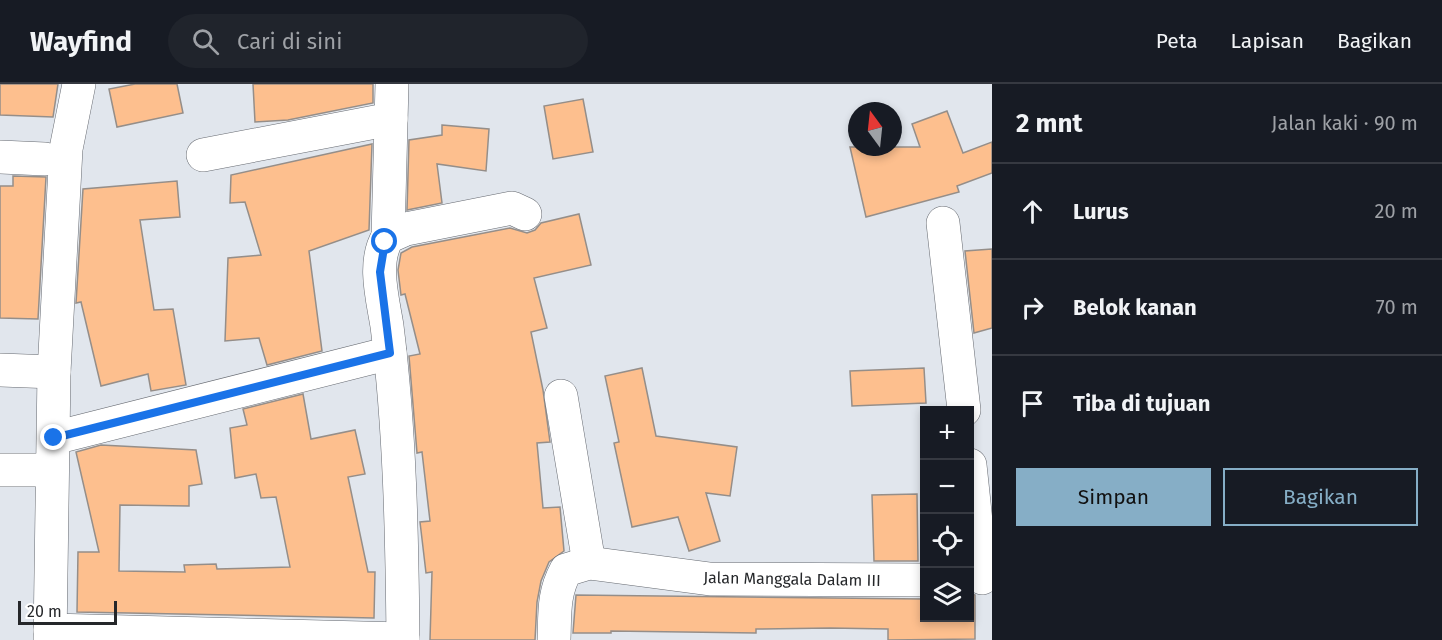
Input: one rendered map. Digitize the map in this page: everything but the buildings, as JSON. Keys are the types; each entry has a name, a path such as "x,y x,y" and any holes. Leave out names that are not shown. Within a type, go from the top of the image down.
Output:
{"street":[{"path":"79,84 66,148 54,372 50,635 403,640 401,515 390,353 380,272 382,251 388,237 392,84"},
{"path":"203,155 391,119"},
{"path":"0,157 45,159"},
{"path":"388,237 406,229 518,211"},
{"path":"943,223 962,406"},
{"path":"54,438 390,353"},
{"path":"0,370 54,372"},
{"path":"554,640 556,592 560,581 566,570 589,563 561,396"},
{"path":"0,470 52,470"},
{"path":"974,512 981,578"},
{"name":"Jalan Manggala Dalam III","path":"589,563 710,579 920,580"}],"route":[{"path":"54,438 390,353 380,272 385,242"}]}
